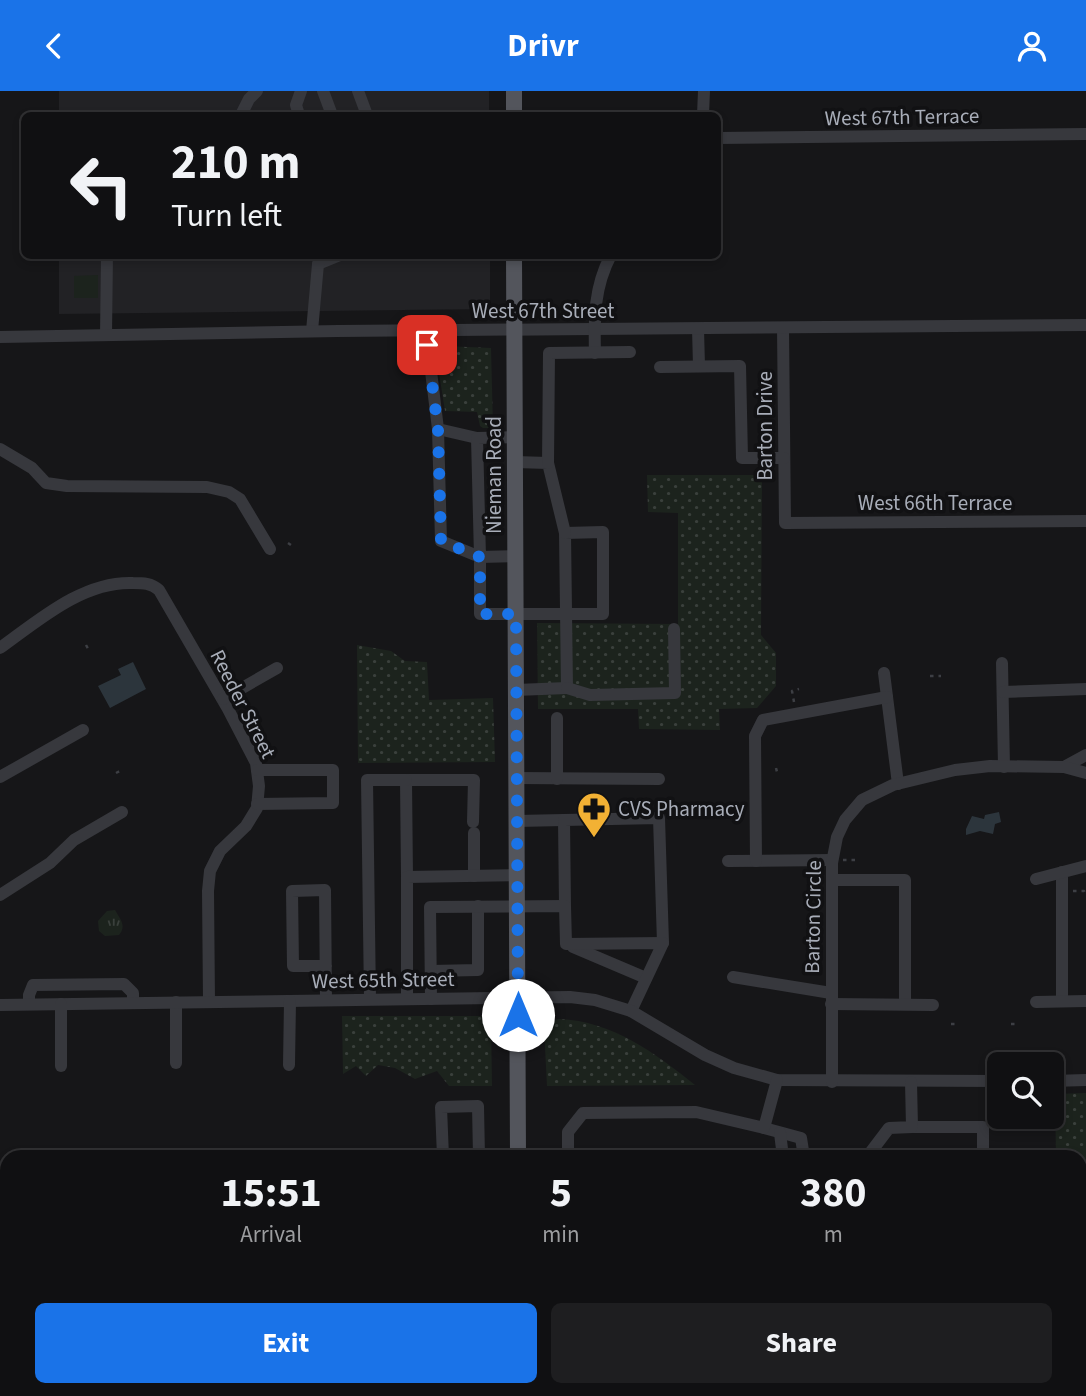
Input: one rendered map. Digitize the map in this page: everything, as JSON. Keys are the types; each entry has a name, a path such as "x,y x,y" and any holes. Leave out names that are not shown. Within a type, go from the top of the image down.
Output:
{"main road":[{"path":"514,91 514,112"},
{"name":"Nieman Road","path":"514,259 518,1150"}],"street":[{"path":"242,112 257,91"},
{"path":"298,112 296,105 301,91"},
{"path":"323,91 331,112"},
{"path":"358,91 366,112"},
{"path":"703,112 704,91"},
{"name":"West 67th Terrace","path":"721,138 1086,134"},
{"path":"106,335 107,259"},
{"path":"595,353 598,284 609,259"},
{"path":"312,331 321,260"},
{"name":"West 67th Street","path":"0,337 312,331 1086,325"},
{"name":"Barton Drive","path":"783,328 785,523"},
{"path":"698,329 699,366"},
{"path":"426,330 438,429 441,541 480,557 515,556"},
{"path":"567,688 565,533 548,463 549,353 630,352"},
{"path":"660,367 740,366 742,458 784,458"},
{"path":"438,429 477,438 515,437"},
{"path":"477,438 480,614 603,614 603,532 565,533"},
{"path":"0,449 32,468 46,483 67,487 206,487 229,492 240,499 270,549"},
{"path":"515,462 548,463"},
{"name":"West 66th Terrace","path":"785,523 1086,521"},
{"name":"Reeder Street","path":"0,648 64,603 94,589 119,582 154,586 223,699 256,763 259,786 257,804"},
{"path":"516,690 567,688 590,695 675,693 674,629"},
{"path":"1002,663 1004,767"},
{"path":"223,699 277,668"},
{"path":"884,673 898,783"},
{"path":"1003,692 1086,689"},
{"path":"755,860 755,736 763,720 887,697"},
{"path":"557,717 557,779"},
{"path":"0,778 83,730"},
{"path":"1064,767 1086,755"},
{"path":"1064,767 1086,773"},
{"name":"Barton Circle","path":"832,1082 832,860 837,837 845,820 862,800 898,783 955,770 1064,767"},
{"path":"209,1002 208,891 210,871 220,851 246,826 257,804 333,803 332,770 257,770"},
{"path":"517,778 659,779"},
{"path":"370,999 368,780 474,780 474,876"},
{"path":"406,780 407,999"},
{"path":"0,895 50,863 74,840 122,812"},
{"path":"517,821 659,818 663,943 631,1011"},
{"path":"564,820 566,944"},
{"path":"728,860 832,860"},
{"path":"1036,879 1086,866"},
{"path":"1062,872 1062,1001"},
{"path":"407,877 517,875"},
{"path":"832,880 905,880 905,1005"},
{"path":"326,966 293,966 292,891 325,890 326,966 326,1000"},
{"path":"430,971 478,970 478,906"},
{"path":"431,999 430,907 565,906"},
{"path":"566,944 663,943"},
{"path":"566,944 646,978"},
{"path":"733,977 831,998 933,1005"},
{"path":"29,1004 33,985 124,984 133,993 133,1003"},
{"name":"West 65th Street","path":"0,1005 570,997 594,1000 631,1011 705,1055 734,1068 777,1080 987,1081"},
{"path":"289,1001 289,1065"},
{"path":"1035,1002 1086,1001"},
{"path":"176,1002 176,1063"},
{"path":"61,1004 61,1066"},
{"path":"764,1128 777,1080"},
{"path":"1064,1081 1086,1080"},
{"path":"911,1082 912,1127"},
{"path":"443,1150 441,1107 478,1106 479,1150"},
{"path":"568,1150 568,1132 583,1113 696,1112 801,1138 803,1150"},
{"path":"872,1150 889,1128 983,1127 983,1150"},
{"path":"780,1133 782,1150"}],"path":[{"path":"288,543 294,547"},
{"path":"86,645 90,652"},
{"path":"930,676 941,676"},
{"path":"795,714 792,691 799,689"},
{"path":"951,1024 957,1024"}],"shaded area":[{"path":"59,91 489,91 489,112 59,112"},
{"path":"59,259 490,259 490,309 59,314"},
{"path":"133,662 146,689 110,708 98,686 121,675 118,669"},
{"path":"999,812 1001,822 995,824 993,834 980,831 966,835 972,816 984,819 985,815"}],"green space":[{"path":"98,275 98,298 74,298 74,276"},
{"path":"440,347 491,348 493,428 480,426 477,412 445,411 436,354"},
{"path":"647,475 762,475 761,635 776,653 776,686 757,708 719,709 720,730 639,729 638,709 538,709 537,623 678,624 678,513 648,512"},
{"path":"357,645 391,651 405,661 427,662 429,700 493,698 495,762 358,763"},
{"path":"115,910 122,923 121,932 119,935 105,936 99,931 98,921 107,911"},
{"path":"342,1016 486,1016 491,1023 492,1086 449,1086 437,1071 415,1079 395,1068 378,1065 366,1076 356,1066 343,1074"},
{"path":"549,1021 578,1021 615,1032 664,1061 695,1085 547,1086 544,1027"},
{"path":"1086,1093 1086,1150 1056,1150 1056,1129 1064,1129 1064,1094"}],"place":[{"name":"CVS Pharmacy","path":"594,839"}],"route":[{"path":"427,345 438,429 441,541 480,557 480,614 516,614 518,1015"}]}
